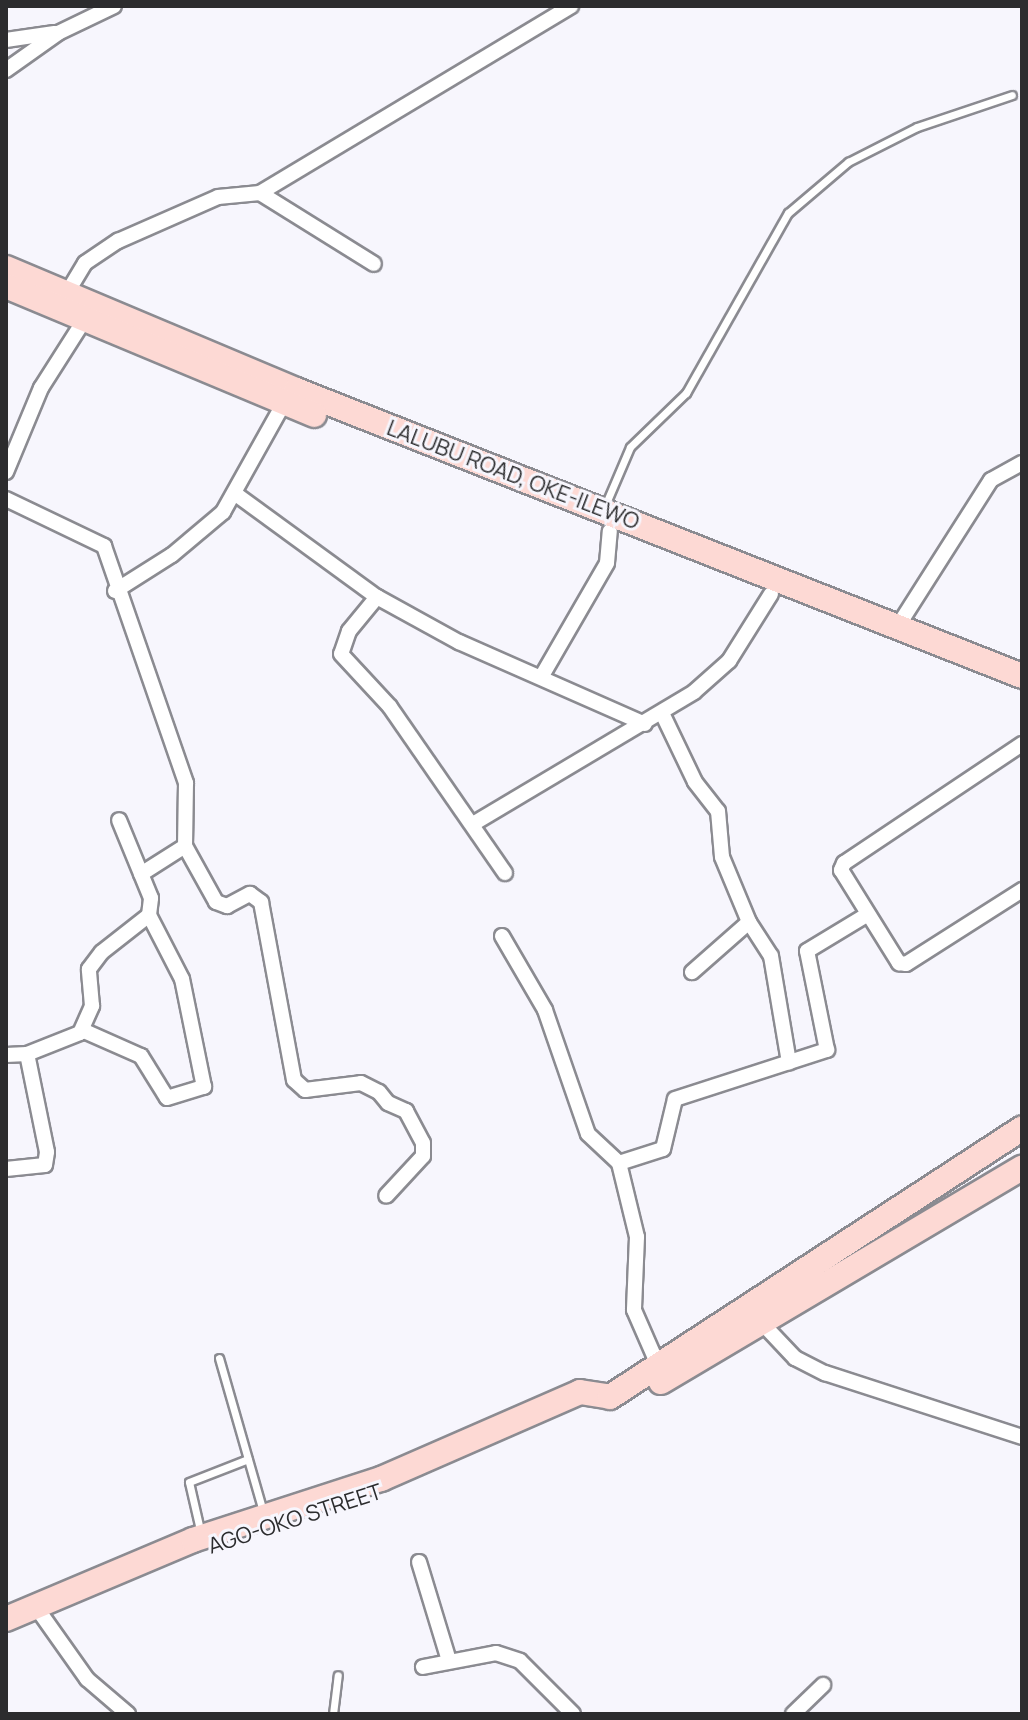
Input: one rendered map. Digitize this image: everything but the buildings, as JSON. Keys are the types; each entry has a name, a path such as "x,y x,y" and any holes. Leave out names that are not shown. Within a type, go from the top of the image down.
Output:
{"main road":[{"name":"LALUBU ROAD, OKE-ILEWO","path":"6,268 607,520 771,594 1022,691"},
{"name":"LALUBU ROAD, OKE-ILEWO","path":"6,286 284,403 898,626 1022,676"},
{"path":"614,1402 658,1365 1022,1128"},
{"path":"6,1619 202,1537 433,1459 582,1398 614,1402 761,1322 1022,1168"},
{"name":"AGO-OKO STREET","path":"6,1632 41,1614 226,1541 405,1482 582,1398"}],"street":[{"path":"6,70 58,33 114,6"},
{"path":"67,293 85,263 118,241 218,197 260,193 571,6"},
{"path":"22,58 9,40 58,33"},
{"path":"260,193 374,264"},
{"path":"6,472 41,388 85,319"},
{"path":"115,591 172,555 237,495 284,403"},
{"path":"898,626 991,480 1022,463"},
{"path":"237,495 377,597 459,642 543,674 645,724"},
{"path":"6,499 104,546 115,591 186,783 185,846 216,902 227,906 250,894 261,902 298,1086 361,1083 406,1111 423,1143 423,1156 386,1196"},
{"path":"543,674 607,563 607,520"},
{"path":"473,824 662,713 729,661 771,594"},
{"path":"377,597 349,631 341,654 390,707 505,873"},
{"path":"662,713 695,782 718,811 722,857 749,922 771,956 789,1062"},
{"path":"1022,744 844,863 842,874 899,963 906,964 1022,890"},
{"path":"82,1030 141,1056 167,1098 204,1087 182,979 149,915 151,898 119,820"},
{"path":"141,874 185,846"},
{"path":"619,1163 663,1149 675,1099 827,1050 807,951 868,914"},
{"path":"6,1055 27,1054 82,1030 92,1006 89,969 102,952 149,915"},
{"path":"692,972 749,922"},
{"path":"502,936 545,1010 588,1134 619,1163 637,1237 634,1310 658,1365"},
{"path":"6,1169 45,1165 47,1152 27,1054"},
{"path":"761,1322 795,1358 825,1373 1022,1437"},
{"path":"419,1562 449,1661"},
{"path":"41,1614 87,1679 128,1714"},
{"path":"423,1667 496,1653 520,1661 573,1714"},
{"path":"793,1714 823,1685"}],"lane":[{"path":"607,520 630,447 686,393 788,213 848,162 917,127 1012,95"},
{"path":"219,1358 265,1517"},
{"path":"202,1537 189,1482 248,1459"},
{"path":"333,1714 338,1675"}]}
